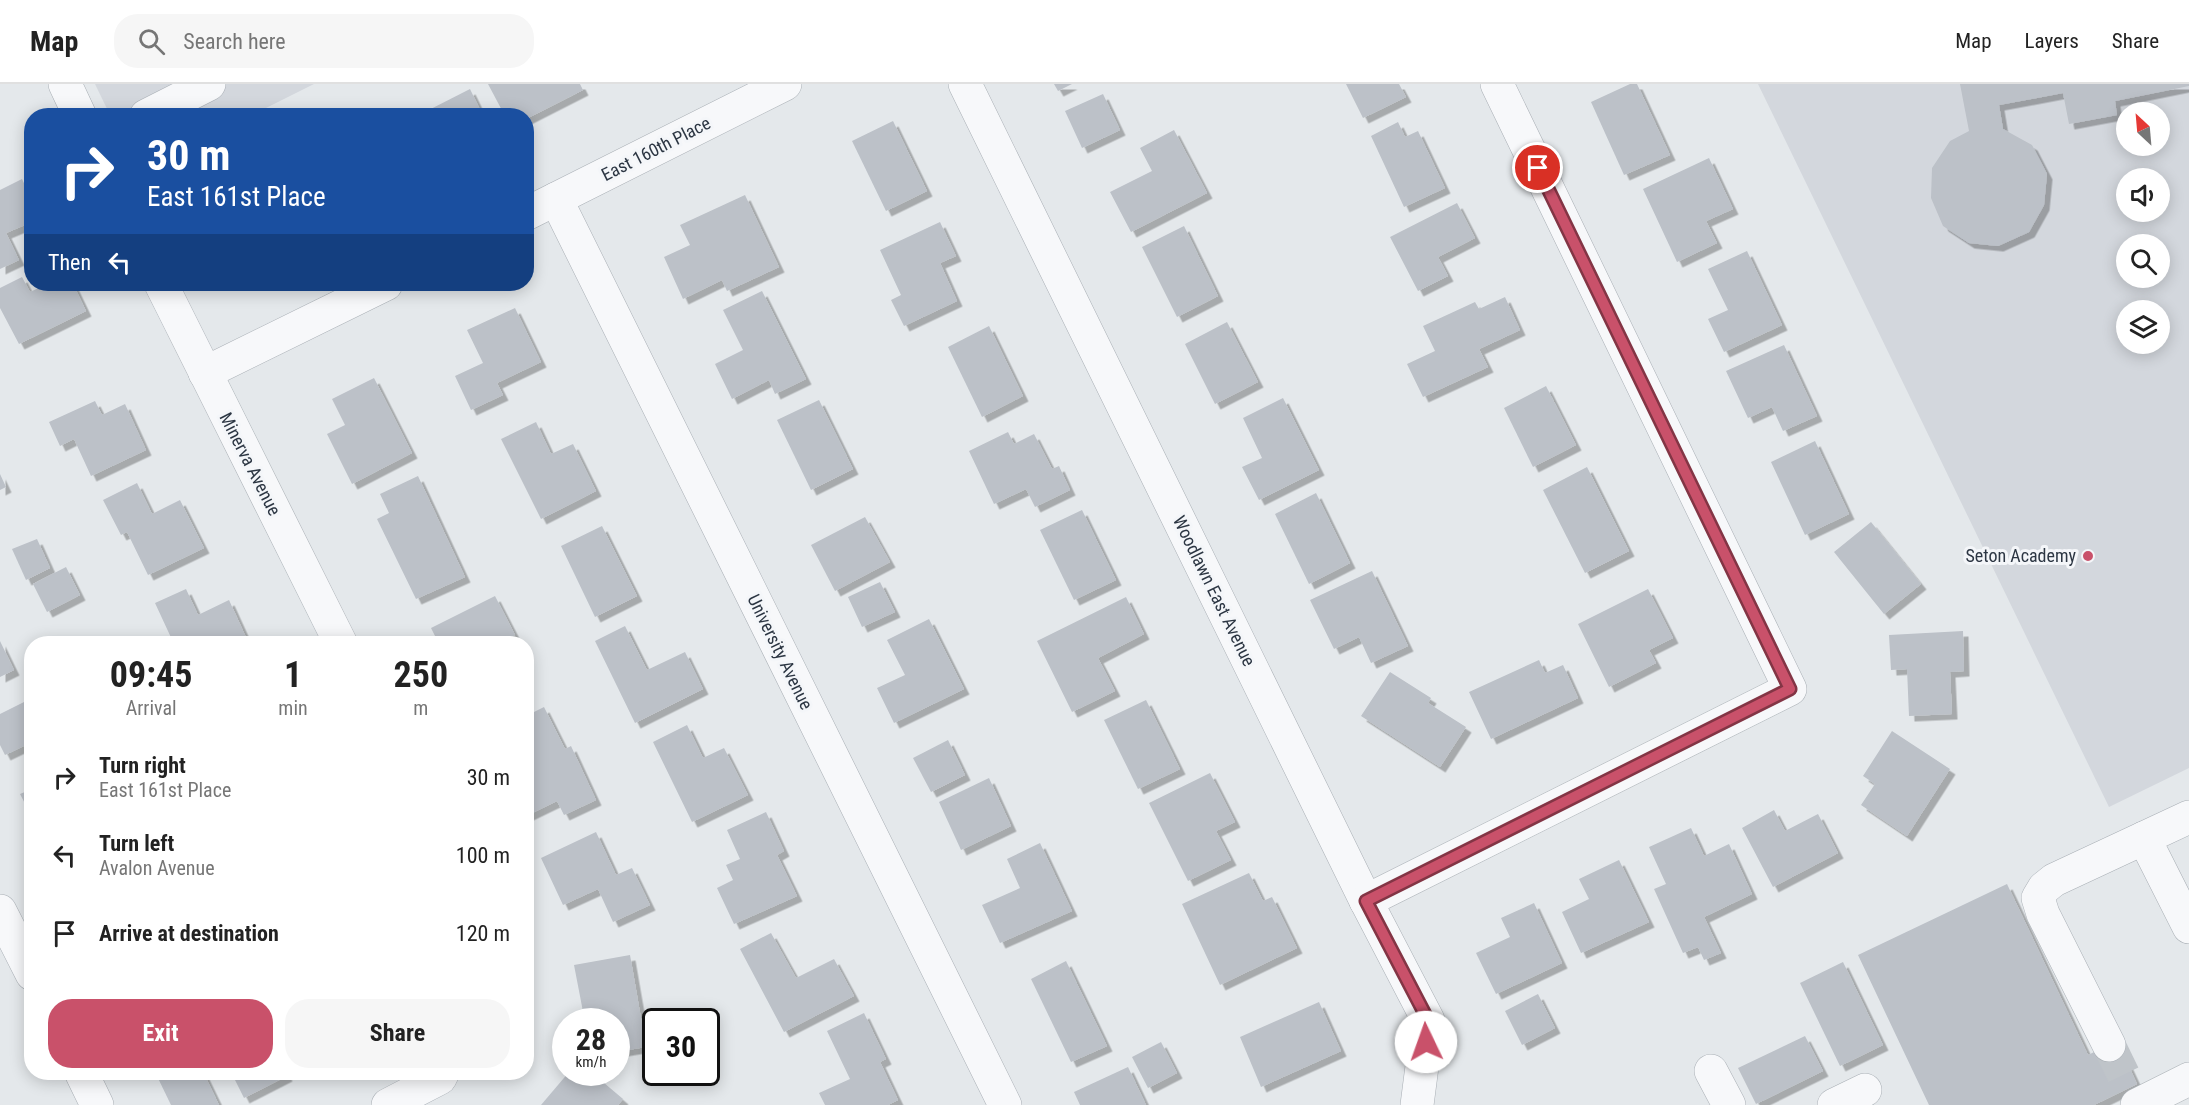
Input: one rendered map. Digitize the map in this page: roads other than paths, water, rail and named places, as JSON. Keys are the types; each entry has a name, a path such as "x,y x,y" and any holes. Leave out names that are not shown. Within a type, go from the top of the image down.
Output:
{"street":[{"path":"65,84 76,108"},
{"path":"162,108 209,84"},
{"name":"East 160th Place","path":"534,210 785,84"},
{"name":"Woodlawn East Avenue","path":"965,84 1366,901 1428,1020 1417,1105"},
{"path":"1366,901 1790,689 1497,84"},
{"name":"University Avenue","path":"556,199 1005,1105"},
{"name":"Minerva Avenue","path":"164,291 337,636"},
{"path":"205,373 372,291"},
{"path":"2109,1045 2043,914 2038,898 2044,888 2054,880 2189,817"},
{"path":"2144,838 2189,927"},
{"path":"0,911 24,958"},
{"path":"1711,1071 1729,1105"},
{"path":"2136,1101 2189,1079"},
{"path":"85,1080 97,1105"},
{"path":"388,1105 436,1080"},
{"path":"1834,1105 1865,1090"}],"tunnel":[{"path":"2109,1045 2130,1088"}],"place":[{"name":"Seton Academy","path":"2088,556"}]}
